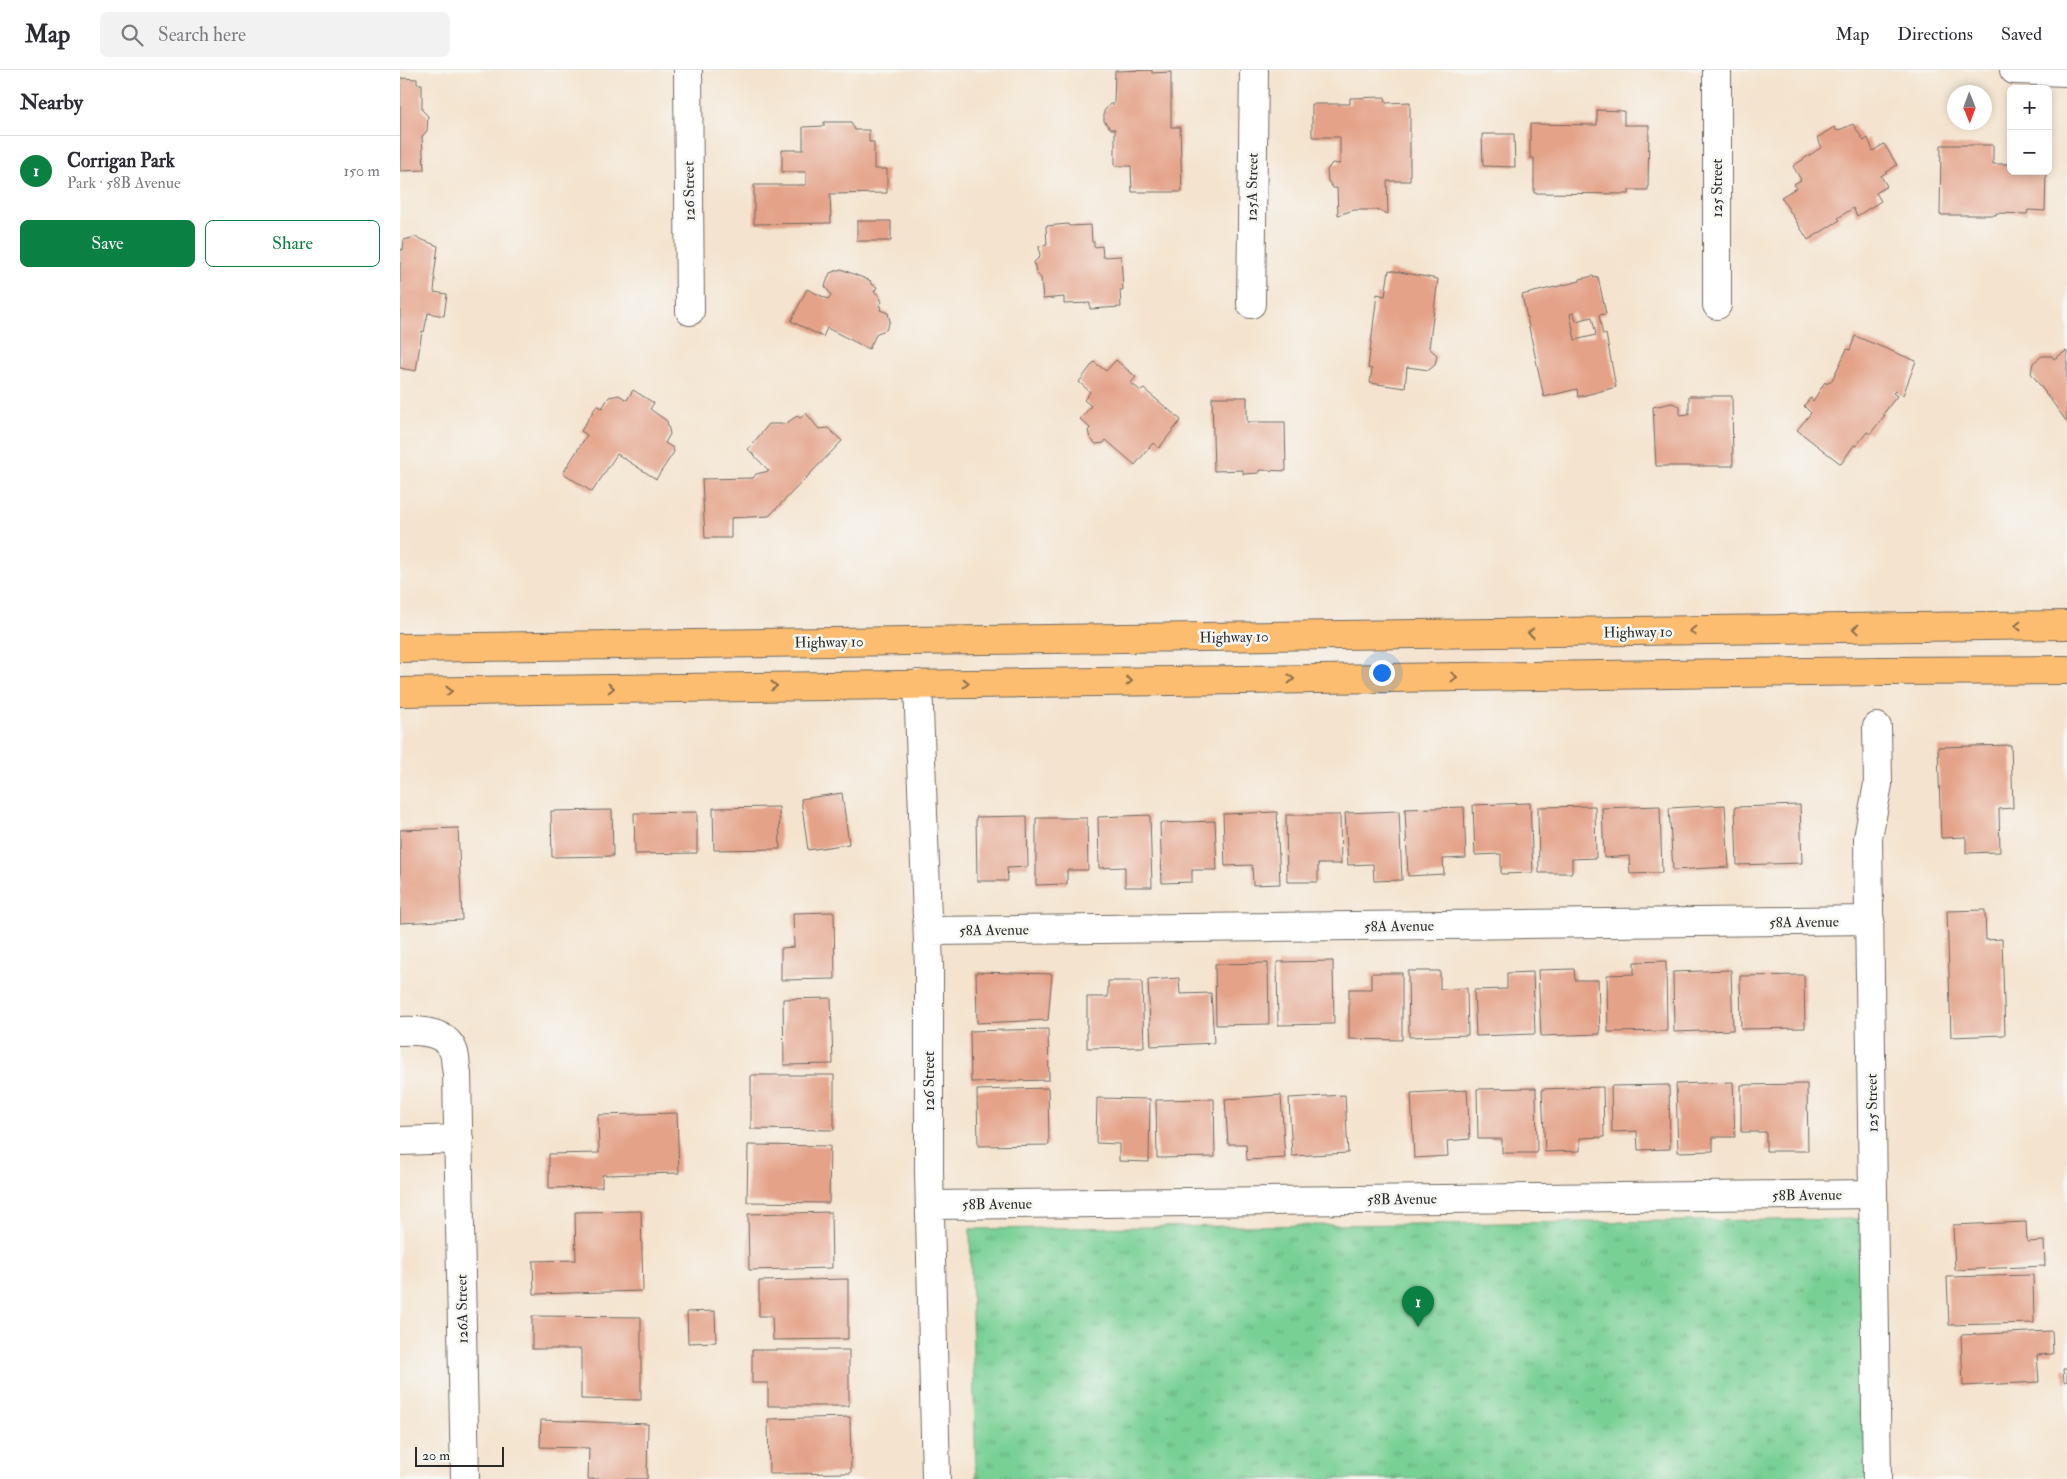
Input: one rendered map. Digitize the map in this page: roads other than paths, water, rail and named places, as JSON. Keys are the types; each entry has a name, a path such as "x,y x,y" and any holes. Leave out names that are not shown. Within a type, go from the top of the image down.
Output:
{"highway":[{"name":"Highway 10","path":"400,648 2067,625"},
{"path":"400,692 2067,670"}],"street":[{"name":"126 Street","path":"688,70 690,311"},
{"name":"125A Street","path":"1250,304 1254,70"},
{"name":"125 Street","path":"1717,70 1717,305"},
{"path":"2014,70 2067,72"},
{"name":"126 Street","path":"918,684 928,931 930,1205 936,1479"},
{"name":"125 Street","path":"1877,727 1878,784 1868,838 1877,1479"},
{"name":"58A Avenue","path":"928,931 1870,920"},
{"name":"126A Street","path":"400,1031 422,1030 431,1033 439,1036 453,1049 459,1139 465,1479"},
{"path":"400,1141 459,1139"},
{"name":"58B Avenue","path":"930,1205 1873,1194"}],"place":[{"name":"Corrigan Park","path":"1418,1327"}]}
